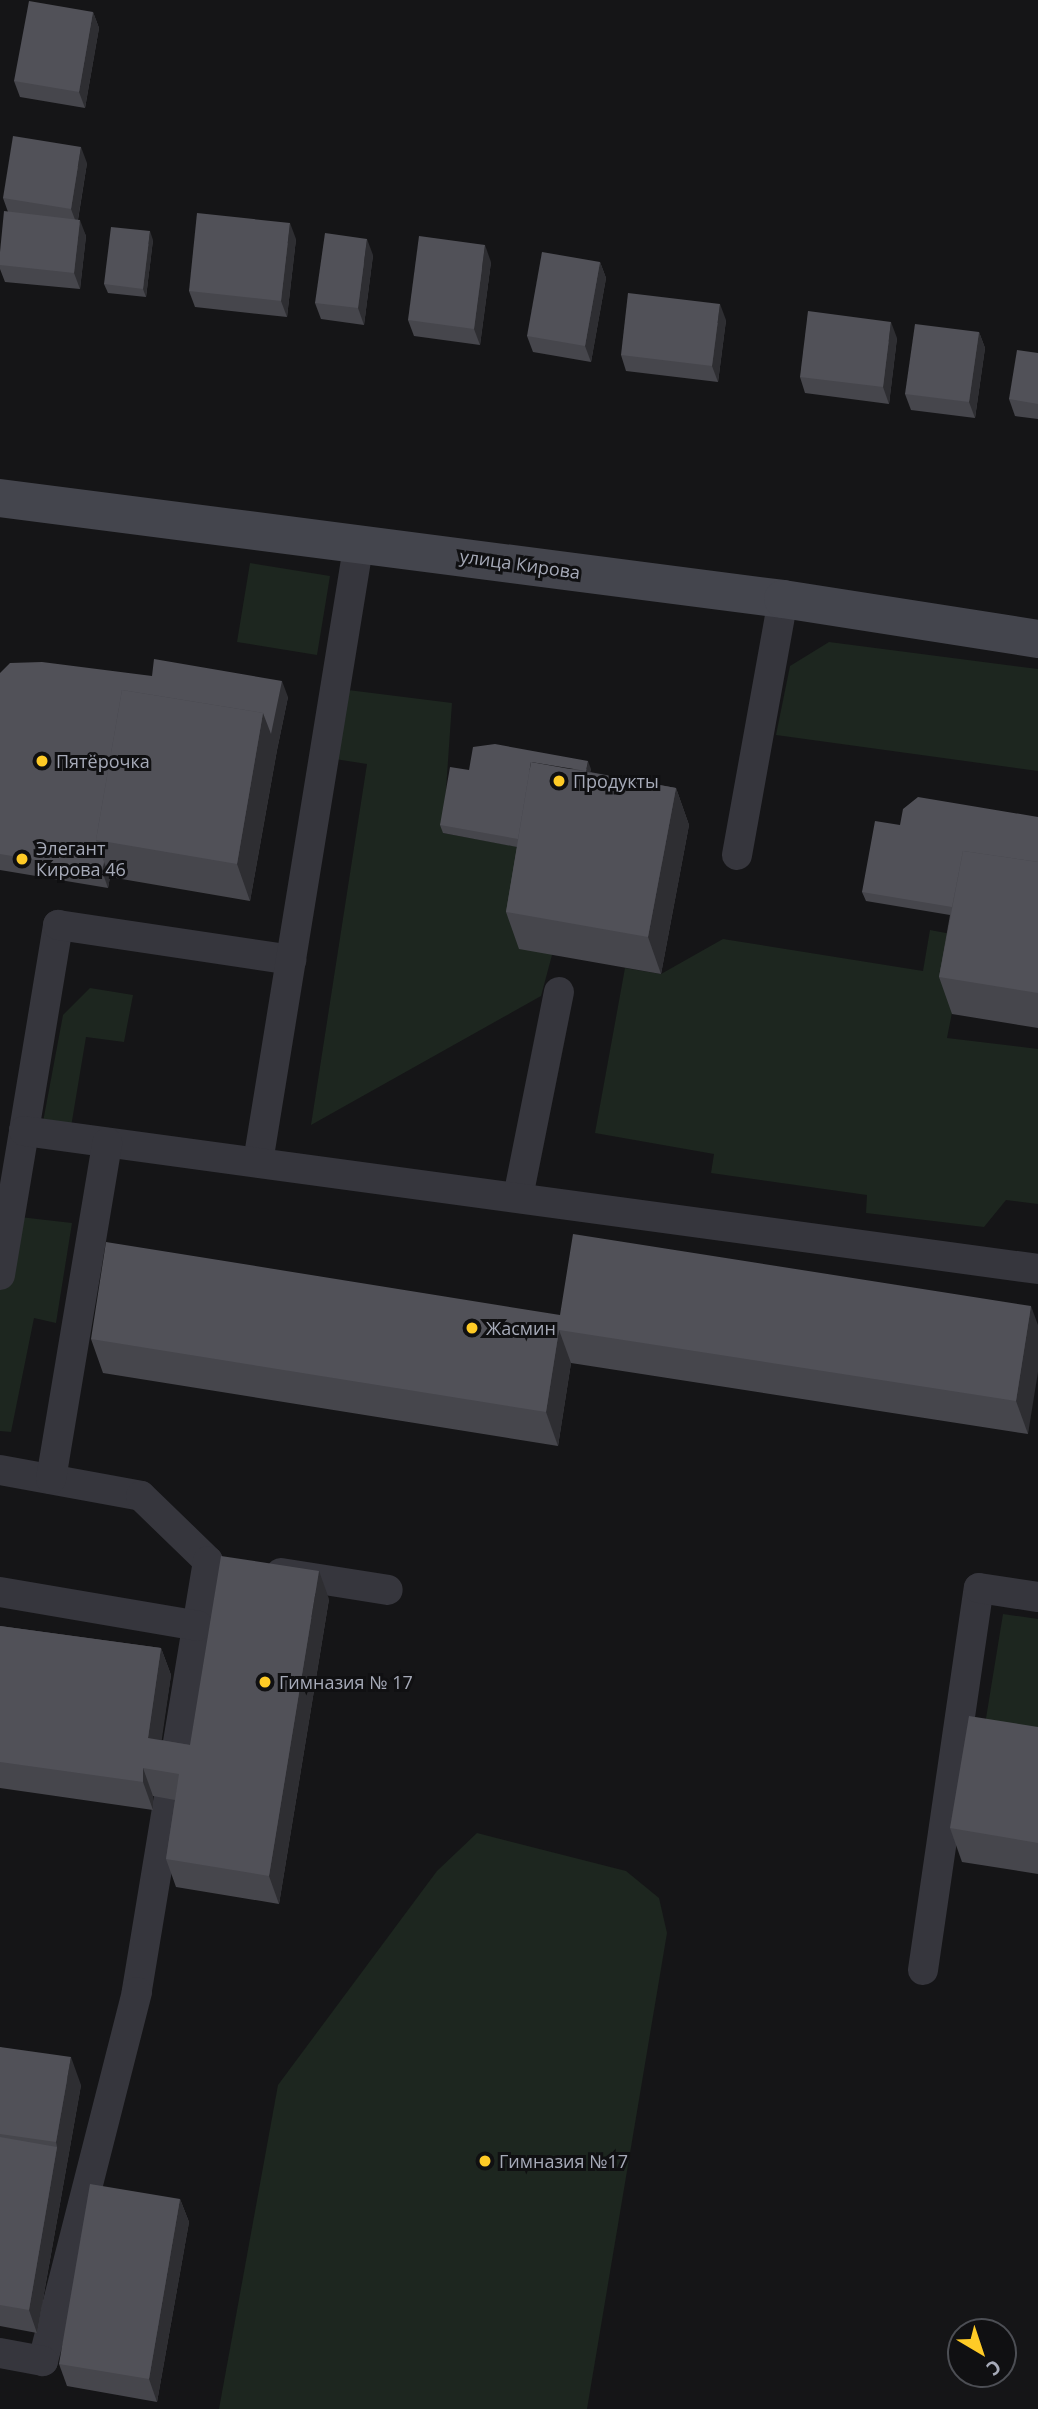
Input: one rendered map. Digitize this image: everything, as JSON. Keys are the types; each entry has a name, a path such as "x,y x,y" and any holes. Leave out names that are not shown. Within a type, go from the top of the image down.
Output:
{"street":[{"name":"улица Кирова","path":"0,498 359,542 783,599 1038,639"}],"lane":[{"path":"258,1162 359,542"},
{"path":"737,855 783,599"},
{"path":"0,1275 58,925 291,960"},
{"path":"518,1197 558,992"},
{"path":"24,1131 1038,1269"},
{"path":"51,1479 107,1143"},
{"path":"0,1470 141,1496 231,1565 388,1590"},
{"path":"0,2353 43,2361 137,1992 198,1626 231,1565"},
{"path":"923,1970 979,1588 1038,1597"},
{"path":"0,1592 198,1626"}],"shaded area":[{"path":"250,563 330,576 317,655 237,642"},
{"path":"829,642 1038,669 1038,771 776,735 790,666"},
{"path":"348,690 452,703 443,833 536,850 552,955 541,996 311,1125 367,764 335,759"},
{"path":"930,930 967,937 947,1038 1038,1049 1038,1204 1006,1200 984,1227 866,1213 867,1195 711,1173 714,1154 595,1133 625,968 661,974 723,939 923,971"},
{"path":"90,988 133,995 124,1042 86,1037 71,1127 43,1122 63,1015"},
{"path":"11,1216 72,1223 56,1323 34,1318 11,1432 0,1431 0,1275"},
{"path":"1003,1614 1038,1619 1038,1758 981,1749"},
{"path":"477,1833 626,1871 659,1898 667,1933 587,2409 219,2409 278,2085 437,1871"}],"building":[{"path":"29,1 93,12 79,92 14,81"},
{"path":"13,136 81,147 71,209 3,198"},
{"path":"4,211 80,220 74,273 0,265"},
{"path":"197,213 290,223 281,301 189,291"},
{"path":"111,227 150,231 143,289 104,284"},
{"path":"325,233 367,239 358,308 315,303"},
{"path":"419,236 485,245 474,329 408,320"},
{"path":"542,252 600,262 585,346 527,336"},
{"path":"628,293 720,304 712,366 621,355"},
{"path":"808,311 891,322 883,387 800,377"},
{"path":"915,324 979,332 969,402 905,394"},
{"path":"1017,350 1038,353 1038,404 1009,399"},
{"path":"154,659 282,681 271,734 263,713 122,690 96,840 104,862 102,871 0,854 0,673 10,663 42,662 152,676"},
{"path":"122,690 263,713 237,864 96,840"},
{"path":"495,744 588,761 586,771 531,762 518,839 440,825 450,767 469,770 473,747"},
{"path":"531,762 676,788 648,937 506,912"},
{"path":"918,797 1038,817 1038,862 963,851 952,907 862,892 875,821 900,825 903,809"},
{"path":"963,851 1038,862 1038,993 939,977"},
{"path":"573,1234 1031,1306 1016,1401 559,1330 546,1412 91,1339 106,1242 560,1315"},
{"path":"221,1556 319,1571 269,1876 166,1859 179,1774 143,1768 143,1782 0,1762 0,1626 161,1648 148,1738 190,1745"},
{"path":"969,1716 1038,1727 1038,1843 950,1828"},
{"path":"0,2047 71,2057 56,2142 0,2134"},
{"path":"0,2137 57,2147 29,2310 0,2305"},
{"path":"90,2184 180,2199 149,2379 59,2364"}],"place":[{"name":"Пятёрочка","path":"42,761"},
{"name":"Продукты","path":"559,781"},
{"name":"Элегант Кирова 46","path":"22,859"},
{"name":"Жасмин","path":"472,1328"},
{"name":"Гимназия № 17","path":"265,1682"},
{"name":"Гимназия №17","path":"485,2161"}]}
